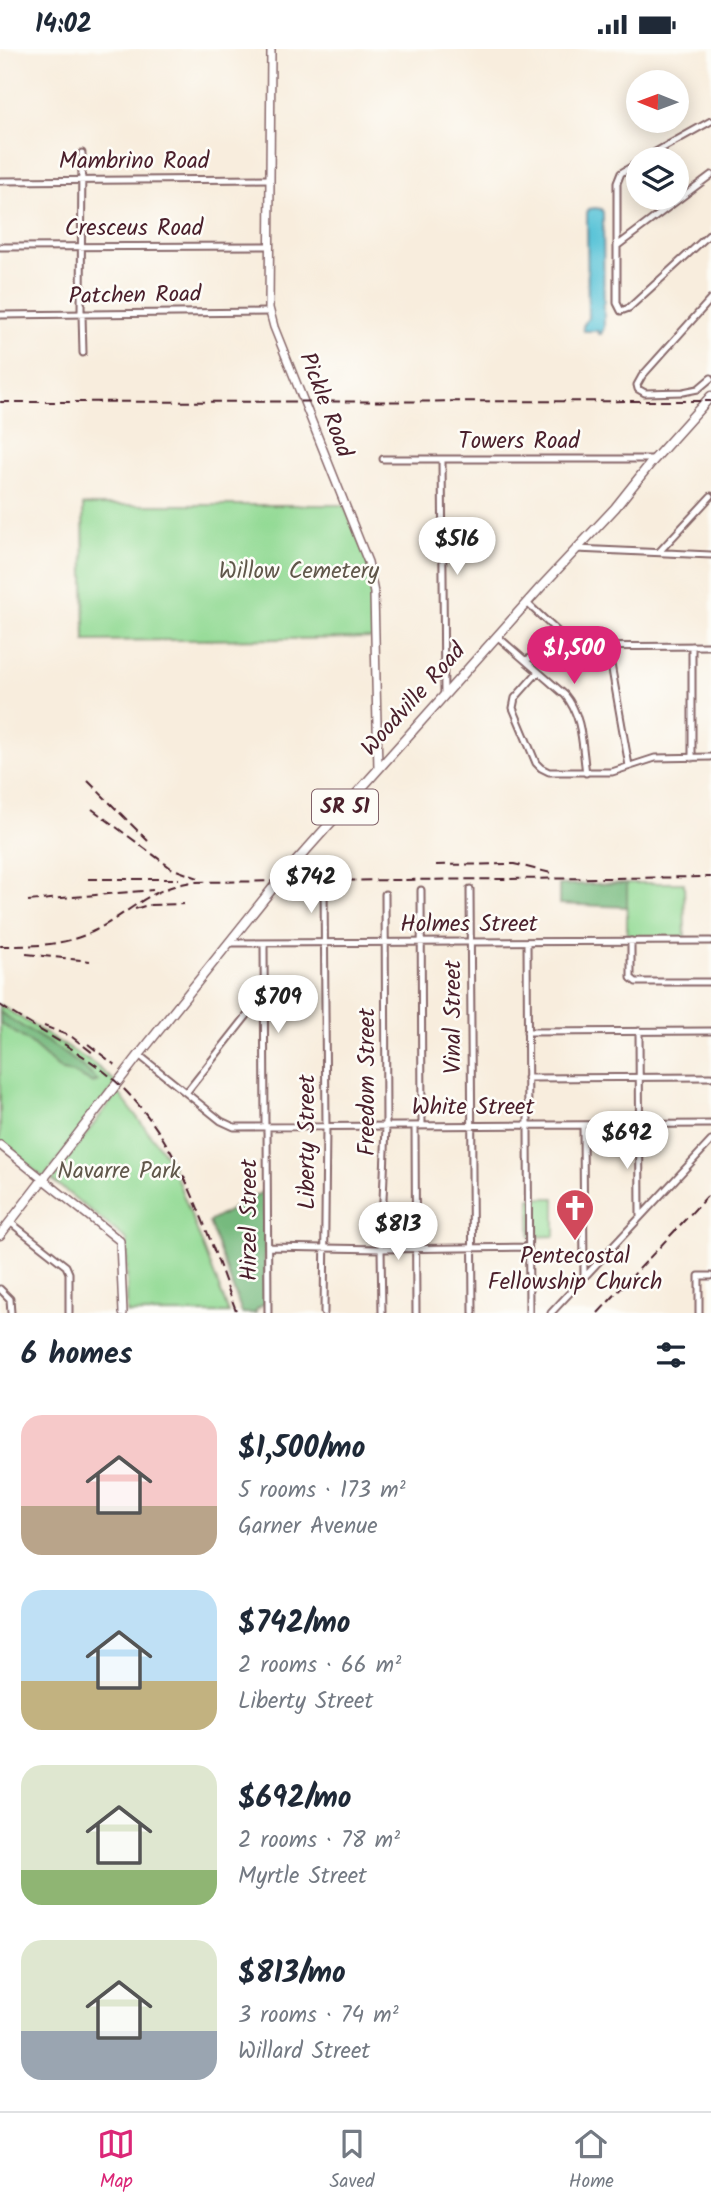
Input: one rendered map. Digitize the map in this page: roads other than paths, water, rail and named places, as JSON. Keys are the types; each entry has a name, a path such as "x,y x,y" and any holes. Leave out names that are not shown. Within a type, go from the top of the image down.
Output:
{"main road":[{"name":"Woodville Road","path":"0,1235 279,880 615,508 654,459 711,396"}],"street":[{"name":"Pickle Road","path":"271,49 270,312 311,424 368,562 375,607 378,769"},
{"path":"664,147 711,121"},
{"path":"82,153 83,353"},
{"path":"626,171 618,176 617,303 621,311 629,308 711,233"},
{"path":"617,246 711,175"},
{"name":"Mambrino Road","path":"0,181 269,179"},
{"name":"Cresceus Road","path":"0,247 269,246"},
{"path":"711,299 637,382 638,389 646,393 673,393 695,390 711,378"},
{"name":"Patchen Road","path":"0,315 270,312"},
{"name":"Towers Road","path":"383,459 654,459"},
{"path":"442,459 444,695"},
{"path":"659,552 711,496"},
{"path":"576,549 711,555"},
{"path":"527,603 575,647"},
{"path":"497,636 565,695 576,710 586,773"},
{"path":"692,646 692,758"},
{"path":"525,660 557,647 711,646"},
{"path":"608,647 629,766"},
{"path":"538,672 517,695 513,704 515,716 536,763 543,770 612,772 655,758 711,757"},
{"name":"Liberty Street","path":"324,887 324,1313"},
{"name":"Vinal Street","path":"470,889 473,1313"},
{"path":"416,1313 421,890"},
{"name":"Freedom Street","path":"382,1313 386,1126 385,894"},
{"path":"631,941 632,980 639,983 711,982"},
{"name":"Holmes Street","path":"228,943 711,941"},
{"path":"527,942 528,1313"},
{"name":"Hirzel Street","path":"264,944 268,1313"},
{"path":"139,1055 186,1093 264,994"},
{"path":"639,1031 640,1217"},
{"path":"527,1032 711,1031"},
{"path":"527,1078 711,1077"},
{"name":"White Street","path":"186,1093 220,1121 234,1127 711,1124"},
{"path":"583,1125 584,1277"},
{"path":"551,1313 711,1141"},
{"path":"0,1145 120,1241 123,1313"},
{"path":"10,1222 66,1266 69,1273 69,1313"},
{"path":"268,1247 528,1247"},
{"path":"699,1313 699,1276 711,1276"},
{"path":"0,1289 10,1299 11,1313"}],"water":[{"path":"595,208 603,212 604,328 601,334 598,334 598,331 584,331 583,326 588,318 587,213 589,209"}],"railway":[{"path":"0,402 711,401"},
{"path":"88,781 148,841"},
{"path":"92,809 171,868 198,878"},
{"path":"436,865 514,864 551,873"},
{"path":"0,946 37,945 73,939 109,923 152,895 192,882 711,877"},
{"path":"88,879 179,879"},
{"path":"28,901 153,890"},
{"path":"135,909 148,905 184,904"},
{"path":"26,954 90,961"},
{"path":"0,1005 86,1058 112,1078 136,1102 157,1129 189,1187 237,1313"},
{"path":"44,1026 72,1037 93,1053"},
{"path":"88,1044 115,1065"},
{"path":"598,1313 711,1192"}],"place":[{"name":"Pentecostal Fellowship Church","path":"575,1242"}],"park label":[{"name":"Willow Cemetery","path":"299,572"},
{"name":"Navarre Park","path":"119,1172"}]}
